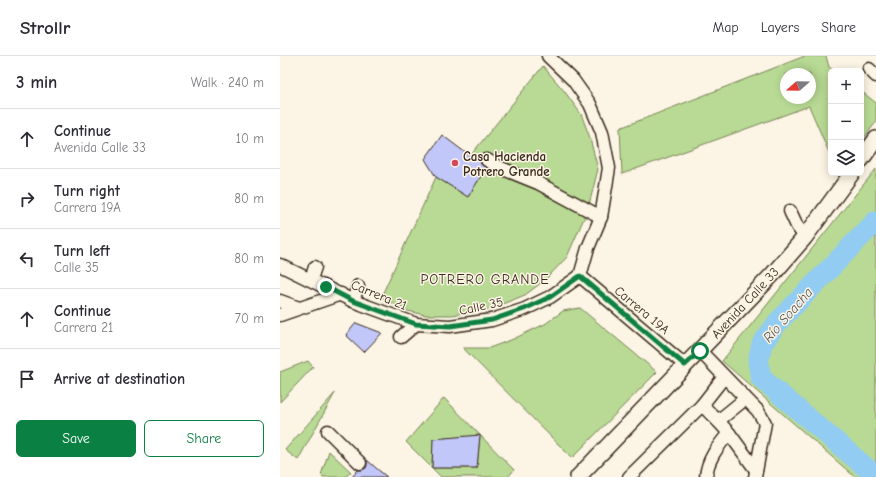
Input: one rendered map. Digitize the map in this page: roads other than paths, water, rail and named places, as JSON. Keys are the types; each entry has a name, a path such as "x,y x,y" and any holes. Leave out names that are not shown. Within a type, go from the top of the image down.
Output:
{"main road":[{"path":"864,156 876,139"},
{"name":"Avenida Calle 33","path":"578,477 774,274 805,237 850,176"}],"street":[{"path":"548,56 573,80 590,104 602,132 609,168 601,217 588,248 580,276"},
{"path":"876,69 869,69 876,76"},
{"path":"487,160 501,168 538,183 601,217"},
{"path":"790,211 797,226 805,237"},
{"name":"Carrera 21","path":"280,265 353,301 416,324 450,326"},
{"path":"311,280 316,267"},
{"name":"Calle 35","path":"450,326 492,320 524,309 550,297 580,276"},
{"name":"Carrera 19A","path":"580,276 685,365"},
{"path":"353,301 358,286"},
{"path":"280,315 341,294"},
{"path":"280,301 299,308"},
{"path":"400,337 416,324"},
{"path":"700,351 758,411 765,423 755,473"},
{"path":"629,477 702,405 724,377"},
{"path":"718,421 745,399"},
{"path":"702,405 729,433 755,473"},
{"path":"328,431 360,463"},
{"path":"706,477 706,471 711,459 719,445 729,433"}],"waterway":[{"name":"Río Soacha","path":"876,221 778,322 762,344 758,362 761,378 876,476"}],"place":[{"name":"Casa Hacienda Potrero Grande","path":"455,163"}],"district":[{"name":"POTRERO GRANDE","path":"485,279"}]}
